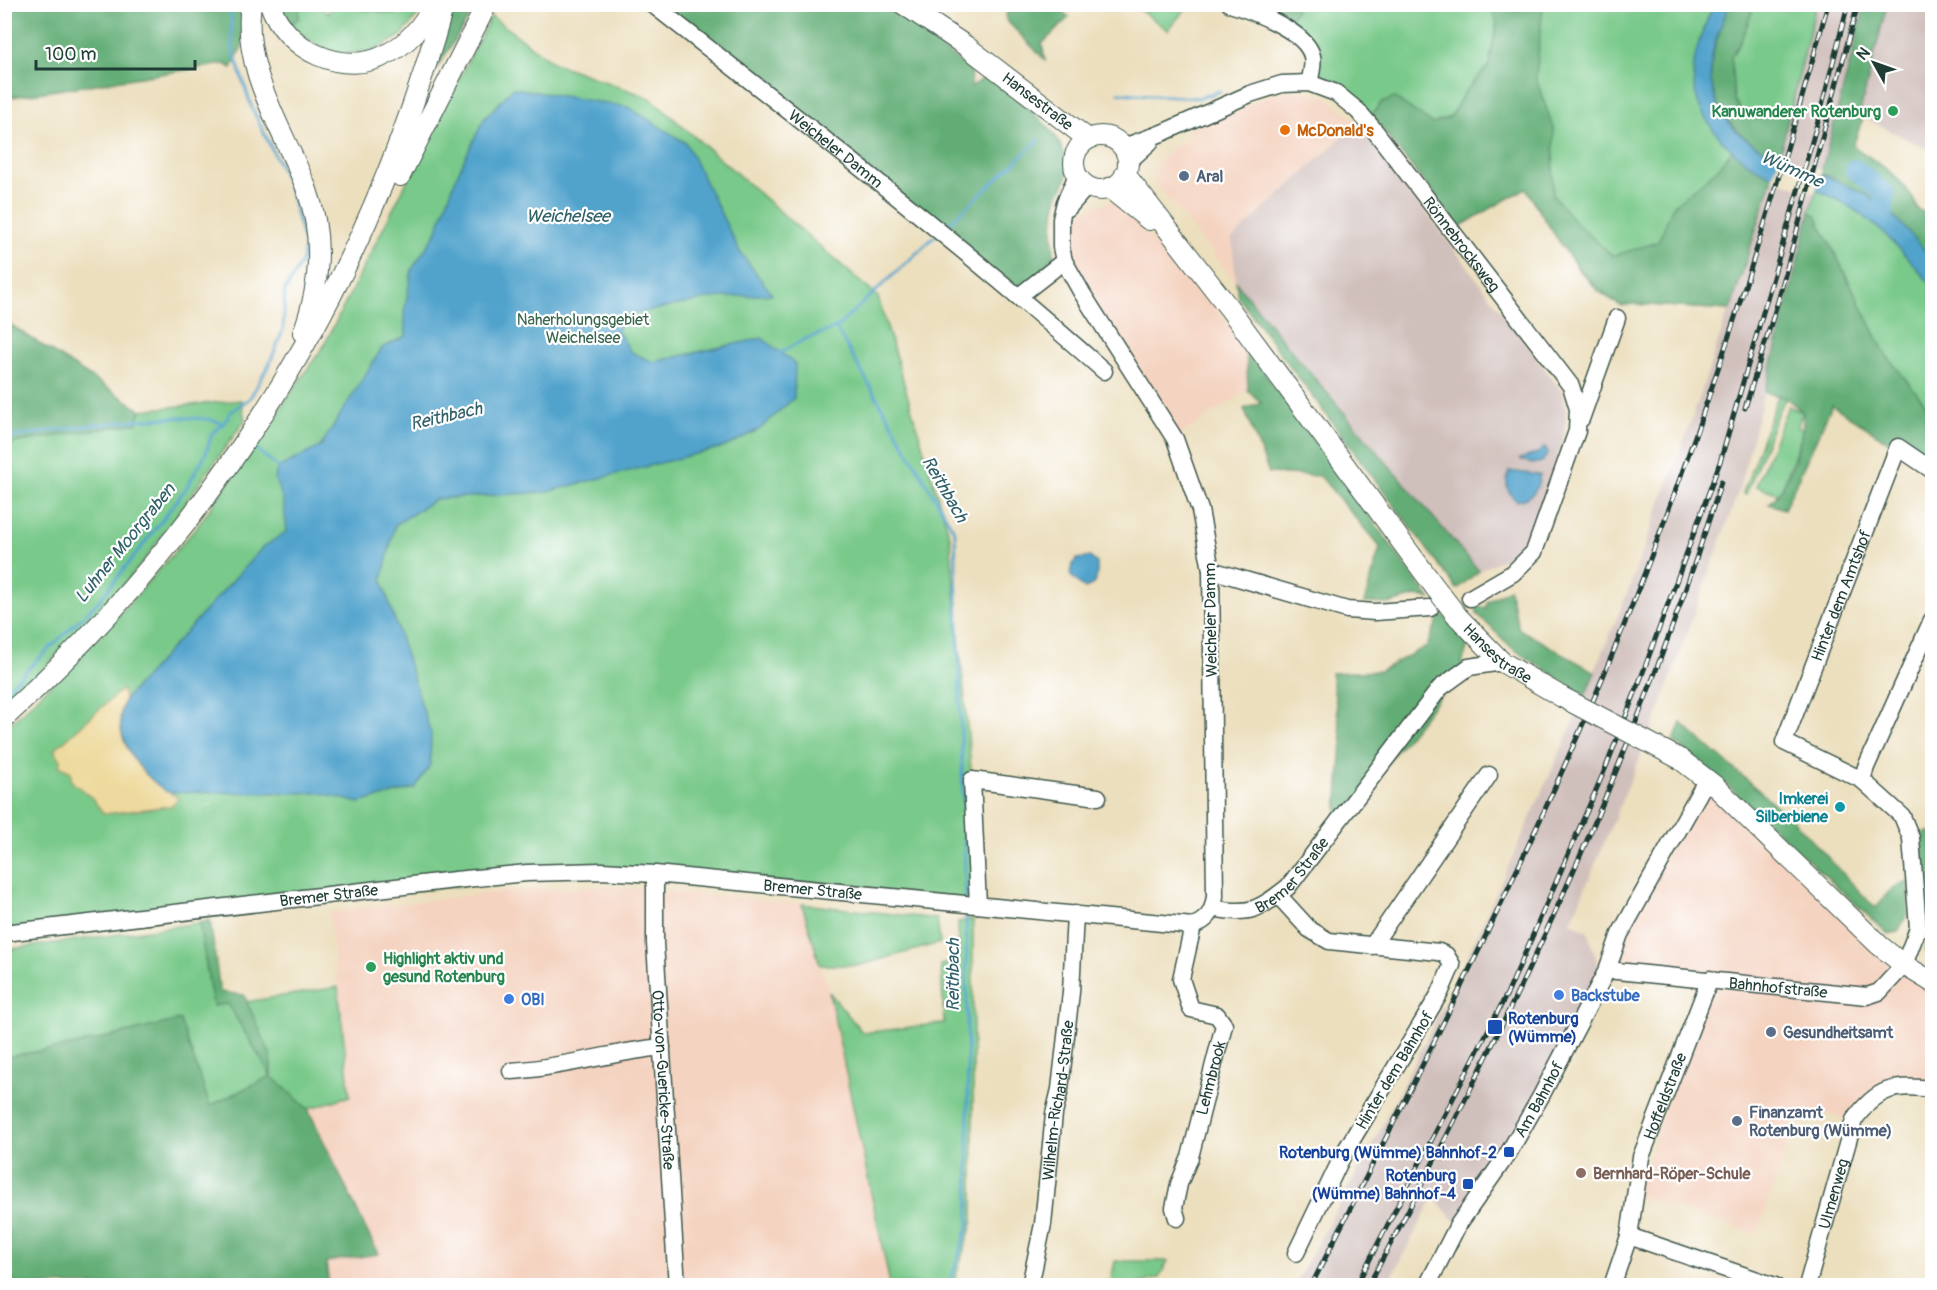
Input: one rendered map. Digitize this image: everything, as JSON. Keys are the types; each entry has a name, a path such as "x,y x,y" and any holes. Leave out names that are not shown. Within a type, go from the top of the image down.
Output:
{"main road":[{"path":"251,4 254,57 266,99 307,191 318,233 318,274 310,315 282,388"},
{"path":"270,4 285,32 311,53 337,62 360,63 386,56 405,43 423,25 435,4"},
{"path":"352,256 402,141 444,4"},
{"path":"4,718 95,631 163,555 234,460 282,388 352,256 388,198 487,4"},
{"name":"Hansestraße","path":"903,4 966,46 1082,145"},
{"path":"1104,136 1124,160 1101,188 1077,175 1074,164 1082,145 1104,136"},
{"name":"Hansestraße","path":"1124,160 1180,248 1253,339 1434,599 1458,617 1502,662 1562,697 1680,759 1707,779 1904,965"},
{"name":"Hansestraße","path":"1101,188 1180,248"},
{"path":"1904,965 1932,982"}],"street":[{"name":"Weicheler Damm","path":"652,4 933,225 1020,296 1104,371"},
{"path":"1230,4 1284,27 1305,42 1312,57 1309,83"},
{"name":"Rönnebrocksweg","path":"1124,160 1129,145 1268,87 1309,83 1336,93 1358,111 1462,242 1571,386 1578,410 1577,431"},
{"name":"Weicheler Damm","path":"1077,175 1065,202 1061,219 1064,261 1175,440 1200,510 1211,570 1215,896 1213,908"},
{"path":"1061,219 1083,191 1101,188"},
{"path":"1020,296 1064,261"},
{"name":"Rönnebrocksweg","path":"1470,598 1514,573 1534,552 1617,318"},
{"name":"Hinter dem Amtshof","path":"1862,780 1784,742 1898,447 1932,470"},
{"path":"1211,570 1347,610 1375,612 1434,599"},
{"path":"1904,965 1918,928 1919,915 1911,838 1902,816 1862,780 1866,766 1932,620"},
{"name":"Bremer Straße","path":"1213,908 1248,912 1278,895 1297,878 1440,688 1469,667 1502,662"},
{"path":"1372,946 1489,775"},
{"name":"Am Bahnhof","path":"1427,1286 1458,1225 1509,1152 1607,970 1620,934 1707,779"},
{"path":"970,904 972,780 1098,797"},
{"name":"Bremer Straße","path":"4,933 527,873 602,871 655,874 1193,926"},
{"name":"Otto-von-Guericke-Straße","path":"655,874 655,943 677,1286"},
{"name":"Hinter dem Bahnhof","path":"1278,895 1318,936 1339,943 1439,952 1451,960 1451,972 1344,1153 1296,1253"},
{"path":"1193,926 1202,922 1213,908"},
{"name":"Wilhelm-Richard-Straße","path":"1030,1286 1043,1224 1054,1114 1060,1089 1071,992 1075,914"},
{"name":"Lehmbrook","path":"1177,1218 1174,1208 1179,1184 1190,1157 1224,1025 1217,1015 1191,1009 1181,979 1193,926"},
{"name":"Bahnhofstraße","path":"1607,970 1867,996 1879,993 1904,965"},
{"name":"Hoffeldstraße","path":"1612,1286 1629,1236 1641,1157 1710,979"},
{"path":"511,1071 545,1069 662,1047"},
{"name":"Ulmenweg","path":"1807,1286 1854,1120 1864,1105 1896,1086 1931,1088"},
{"path":"1629,1236 1755,1282 1775,1286"}],"shaded area":[{"path":"1816,5 1866,5 1738,493 1656,719 1571,922 1587,931 1598,964 1607,970 1458,1225 1434,1197 1387,1285 1294,1286 1378,1134 1463,966 1576,717 1628,591 1699,399 1779,158"},
{"path":"1887,5 1932,5 1932,152 1859,115"},
{"path":"1291,90 1324,96 1358,122 1232,239 1236,282 1156,184 1154,173 1158,162 1174,147 1192,138 1188,129 1273,94"},
{"path":"1358,122 1563,393 1566,414 1564,437 1528,546 1479,571 1288,347 1236,282 1232,239"},
{"path":"1113,201 1190,276 1246,347 1248,390 1175,439 1064,261 1081,211"},
{"path":"1707,779 1932,982 1932,1093 1890,1084 1852,1119 1799,1109 1757,1234 1635,1195 1710,980 1607,970"},
{"path":"604,886 802,904 829,992 890,1285 329,1285 325,1262 378,1253 308,1109 350,1095 329,912 500,892"}],"green space":[{"path":"361,4 355,8 394,14 410,5 426,5 401,36 373,51 342,54 325,50 287,26 299,18 299,5 316,5 328,13 333,5"},
{"path":"1133,4 1189,5 1168,30"},
{"path":"1298,4 1490,5 1497,23 1489,65 1465,92 1450,117 1433,124 1395,98 1371,115 1320,74 1318,65 1288,24"},
{"path":"5,5 244,5 243,44 232,68 224,64 5,98"},
{"path":"279,5 299,5 299,18 287,26"},
{"path":"361,5 410,5 394,14 354,8"},
{"path":"452,5 477,5 437,68"},
{"path":"652,5 879,5 913,25 971,71 971,87 987,76 1040,119 1061,145 1066,160 1067,176 1054,214 1055,267 1019,296"},
{"path":"1007,5 1055,5 1069,17 1042,44 1045,60 1006,20"},
{"path":"1239,5 1298,5 1288,24"},
{"path":"1490,5 1543,5 1536,78 1554,130 1553,195 1577,224 1613,256 1658,242 1673,206 1717,169 1732,150 1756,168 1773,176 1730,310 1632,304 1621,306 1605,294 1578,267 1556,237 1526,188 1459,227 1371,115 1381,103 1395,98 1433,124 1450,117 1465,92 1489,65 1497,23"},
{"path":"1496,5 1816,5 1779,158 1730,310 1632,304 1621,306 1598,291 1578,269 1533,201"},
{"path":"1729,5 1755,5 1742,38 1731,57 1734,100 1743,113 1791,107 1779,158 1754,145 1738,131 1722,111 1715,97 1711,82 1713,52"},
{"path":"1865,5 1887,5 1859,115 1863,118 1853,146 1899,181 1918,210 1932,215 1932,259 1874,199 1821,173"},
{"name":"Naherholungsgebiet Weichelsee","path":"491,16 554,63 650,98 878,297 950,537 972,780 978,905 602,871 5,933 4,730 102,634 197,527 323,347"},
{"path":"1832,135 1882,166 1903,185 1918,210 1932,215 1932,412 1886,355 1816,216 1810,212"},
{"path":"1810,212 1816,216 1886,355 1932,412 1932,470 1832,405 1784,509 1769,504 1783,486 1794,461 1801,435 1803,412 1786,398 1765,392"},
{"path":"1236,282 1288,347 1479,571 1457,589 1238,297"},
{"path":"5,321 141,410 137,423 5,444"},
{"path":"1246,347 1430,599 1416,596 1388,604 1364,603 1380,547 1320,476 1269,473 1244,409 1261,403 1248,390"},
{"path":"1778,396 1786,398 1779,409 1746,495 1743,493"},
{"path":"241,400 245,420 143,562 90,623 5,707 5,444 136,423 141,410"},
{"path":"1788,406 1803,412 1797,427 1804,430 1780,494 1756,486"},
{"path":"1509,589 1519,629 1595,672 1585,696 1512,648 1477,614 1476,606 1486,608 1487,602"},
{"path":"1441,612 1468,644 1460,671 1336,827 1342,741 1331,673 1380,671 1427,646"},
{"path":"1681,723 1794,821 1875,908 1893,888 1909,882 1908,912 1898,932 1888,934 1715,774 1673,741"},
{"path":"1932,831 1932,961 1925,951 1927,914 1915,836"},
{"path":"802,904 937,919 940,943 861,965 820,965"},
{"path":"973,919 973,1221 953,1285 890,1284 829,992 863,1033 944,1023 941,965 959,962 958,922"},
{"path":"210,920 220,992 244,995 271,1056 271,1076 228,1004 213,1006 199,923"},
{"path":"199,923 213,1006 228,1004 271,1075 271,1056 245,1002 338,987 350,1096 308,1109 271,1076 210,1106 66,1047 5,1057 5,950"},
{"path":"180,1020 210,1106 271,1076 308,1109 378,1254 326,1262 329,1285 5,1285 5,1057 66,1047"},
{"path":"1115,1261 1168,1261 1159,1278 1134,1285 1110,1285"}],"sand":[{"path":"122,689 125,699 121,714 121,729 125,743 142,770 166,791 179,798 171,806 104,814 92,798 71,781 71,772 59,766 61,760 54,750"}],"water":[{"name":"Wümme","path":"1713,5 1729,5 1715,42 1711,66 1714,95 1725,118 1742,136 1764,150 1840,182 1883,206 1932,259 1932,286 1885,234 1857,212 1819,191 1777,178 1755,167 1726,145 1714,131 1698,100 1694,83 1697,49"},
{"name":"Weichelsee","path":"513,88 628,107 686,143 740,252 772,294 712,298 629,315 617,330 631,352 653,362 762,338 795,364 794,398 760,429 727,446 546,492 436,499 395,525 382,580 431,734 430,765 415,788 359,803 321,793 167,792 146,775 137,764 124,739 121,713 125,699 262,548 287,531 283,500 275,480 277,468 320,447 382,348 406,336 404,313 412,269 436,233 457,175 484,119"},
{"path":"1545,447 1548,453 1542,462 1532,464 1520,459 1538,453"},
{"path":"1509,471 1540,475 1533,493 1517,501 1507,488"},
{"path":"1090,557 1097,563 1097,576 1092,585 1084,588 1070,575 1072,564 1077,559"}],"pier":[{"path":"1780,155 1822,170 1815,193 1772,179"}],"waterway":[{"name":"Reithbach","path":"4,692 98,602 146,541 187,487 206,453 212,433 223,424 231,412 250,398 270,363 283,330 285,291 302,261 305,246 288,183 252,108 233,51 230,4"},
{"path":"1119,93 1199,98 1220,91"},
{"path":"945,227 1039,140"},
{"path":"1855,169 1885,194 1883,215"},
{"path":"836,328 935,236"},
{"name":"Reithbach","path":"780,353 805,339 836,328 955,532 966,900"},
{"path":"4,438 151,419 206,419 223,424"},
{"name":"Reithbach","path":"256,449 279,468"},
{"name":"Reithbach","path":"949,1286 969,1223 966,910"}],"railway":[{"path":"1311,1286 1422,1067 1493,920 1562,771 1630,612 1694,441 1723,354 1778,180 1828,4"},
{"path":"1356,1286 1509,990 1606,767 1642,675 1721,459 1819,117 1848,4"},
{"path":"1745,408 1778,301 1858,4"},
{"path":"1368,1286 1470,1091 1564,892 1649,689 1687,586 1721,482"}],"place":[{"name":"Kanuwanderer Rotenburg","path":"1893,111"},
{"name":"McDonald's","path":"1285,130"},
{"name":"Aral","path":"1184,176"},
{"name":"Imkerei Silberbiene","path":"1840,807"},
{"name":"Highlight aktiv und gesund Rotenburg","path":"371,967"},
{"name":"Backstube","path":"1559,995"},
{"name":"OBI","path":"509,999"},
{"name":"Rotenburg (Wümme)","path":"1495,1027"},
{"name":"Gesundheitsamt","path":"1771,1032"},
{"name":"Finanzamt Rotenburg (Wümme)","path":"1737,1121"},
{"name":"Rotenburg (Wümme) Bahnhof-2","path":"1509,1152"},
{"name":"Bernhard-Röper-Schule","path":"1581,1173"},
{"name":"Rotenburg (Wümme) Bahnhof-4","path":"1468,1184"}],"water label":[{"name":"Luhner Moorgraben","path":"125,543"}]}
